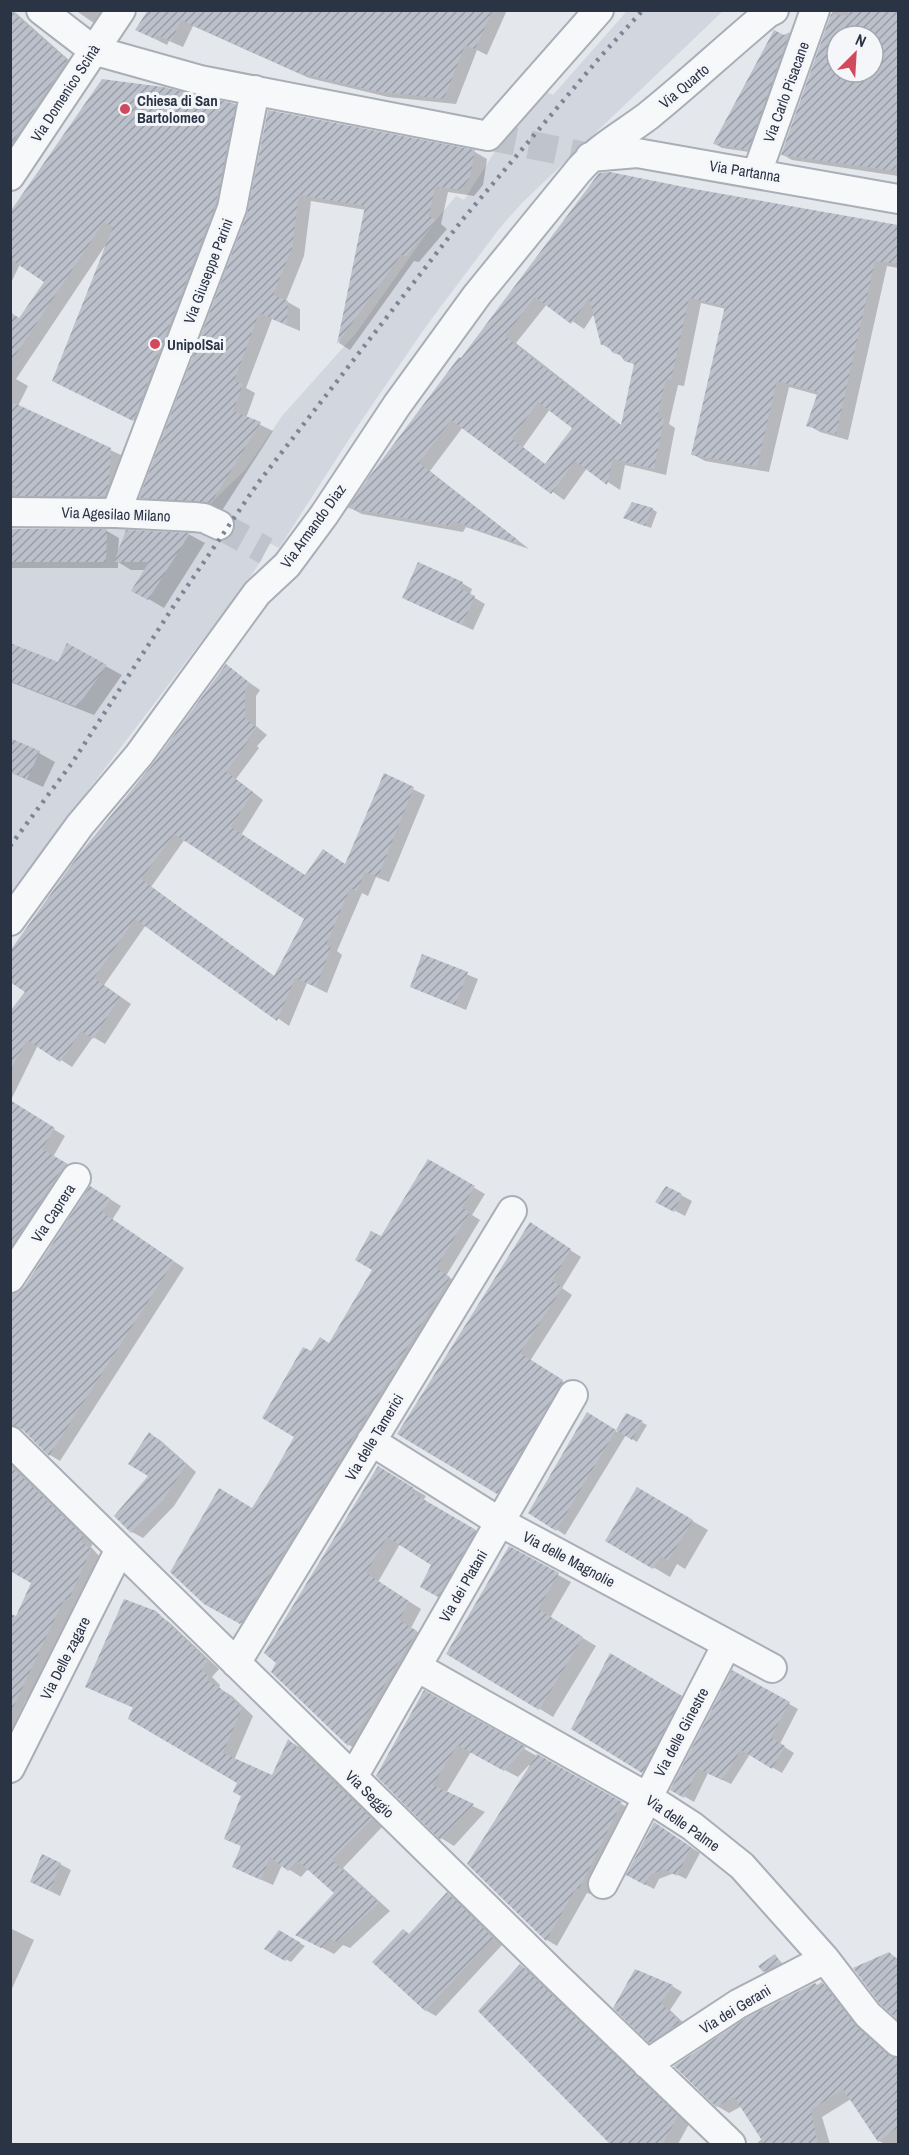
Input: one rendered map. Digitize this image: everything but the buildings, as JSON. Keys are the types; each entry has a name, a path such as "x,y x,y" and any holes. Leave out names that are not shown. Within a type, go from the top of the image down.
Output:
{"street":[{"path":"41,10 93,50 200,80 488,136 599,10"},
{"name":"Via Domenico Scinà","path":"10,176 121,10"},
{"name":"Via Quarto","path":"590,157 646,117 774,10"},
{"name":"Via Carlo Pisacane","path":"757,173 815,10"},
{"name":"Via Giuseppe Parini","path":"116,513 232,208 255,90"},
{"name":"Via Partanna","path":"590,157 637,153 757,173 896,192"},
{"name":"Via Armando Diaz","path":"10,921 80,825 139,755 257,593 276,558 324,515 397,405 477,295 590,157"},
{"name":"Via Agesilao Milano","path":"10,512 116,513 204,518 219,525"},
{"name":"Via Caprera","path":"10,1278 76,1178"},
{"name":"Via delle Tamerici","path":"236,1663 512,1210"},
{"name":"Via dei Platani","path":"353,1777 573,1395"},
{"name":"Via delle Magnolie","path":"371,1441 500,1522 772,1668"},
{"name":"Via Seggio","path":"10,1442 731,2145"},
{"name":"Via Delle zagare","path":"10,1768 120,1549"},
{"name":"Via delle Ginestre","path":"603,1884 728,1644"},
{"name":"Via delle Palme","path":"417,1667 647,1797 692,1826 742,1866 825,1959 868,2015 898,2042"},
{"name":"Via dei Gerani","path":"647,2064 738,2004 825,1959"}],"shaded area":[{"path":"627,11 723,11 522,203 499,229 427,325 355,430 279,548 267,542 262,559 248,580 11,892 11,526 196,524 211,503 246,469 282,416 357,332 436,220 456,196 464,200 494,153 547,92 553,95"}],"tunnel":[{"path":"488,136 590,157"},
{"path":"219,525 266,551"}],"railway":[{"path":"10,846 72,763 173,607 258,483 463,219 601,56 643,10"}],"place":[{"name":"Chiesa di San Bartolomeo","path":"125,109"},
{"name":"UnipolSai","path":"155,344"}]}
